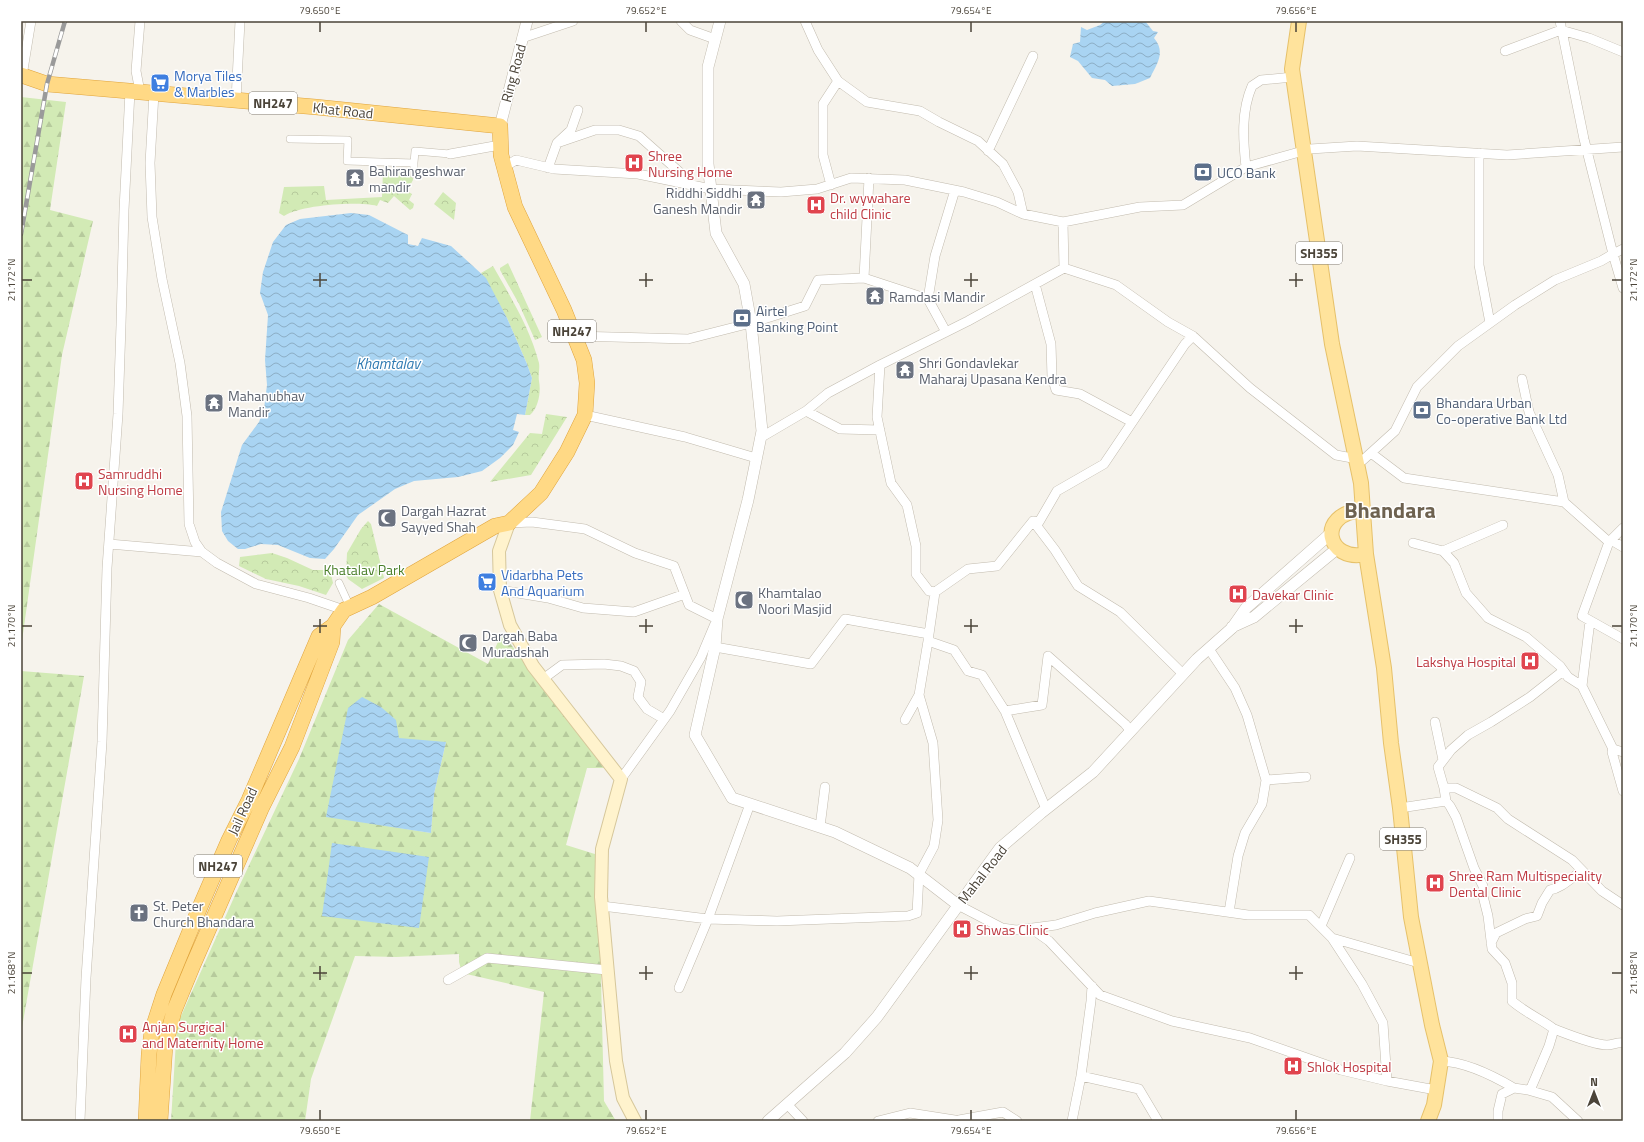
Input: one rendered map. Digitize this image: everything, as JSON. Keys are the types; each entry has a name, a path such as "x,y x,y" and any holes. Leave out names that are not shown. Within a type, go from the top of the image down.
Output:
{"highway":[{"name":"Khat Road","path":"21,76 47,84 236,100 500,126"},
{"name":"NH247","path":"500,126 500,145 504,167 515,208 564,310 584,360 587,383 585,415 567,452 540,493 508,523"},
{"name":"Jail Road","path":"146,1121 149,1054 152,1031 164,994 229,840 249,800 319,636 332,626 347,609 372,597 494,526 508,523"},
{"name":"Jail Road","path":"160,1121 165,1046 174,1011 192,965 262,809 292,747 332,642 332,626"}],"main road":[{"name":"SH355","path":"1299,21 1292,69 1293,77 1332,344 1361,484 1366,554 1384,668 1411,917 1419,963 1441,1061 1434,1104 1428,1121"},
{"path":"1362,510 1344,514 1334,524 1330,534 1332,541 1338,548 1350,554 1366,554"},
{"path":"508,523 499,551 500,590 510,625 533,666 621,779 602,849 602,906 616,1061 623,1098 635,1121"}],"street":[{"path":"21,76 30,21"},
{"path":"140,21 136,71 141,92 150,163 152,217 162,279 180,363 187,416 189,524 195,542 202,552 217,563 256,584 347,609"},
{"path":"236,100 240,21"},
{"name":"Ring Road","path":"500,126 527,21"},
{"path":"522,38 573,21"},
{"path":"681,21 690,30 715,39"},
{"path":"621,779 664,719 701,657 717,619 748,500 762,431 751,323 744,284 716,233 708,164 708,67 720,21"},
{"path":"805,21 818,50 838,81 867,102 920,111 978,141 1003,164 1018,192 1023,214"},
{"path":"1505,51 1560,26 1623,52"},
{"path":"1560,26 1587,150 1623,288"},
{"path":"988,151 1033,56"},
{"path":"1246,167 1243,140 1245,109 1252,86 1262,80 1293,77"},
{"path":"830,185 822,156 822,104 838,81"},
{"path":"80,1121 86,978 102,742 109,544 118,414 122,325 124,210 141,92"},
{"path":"548,168 557,143 571,130 578,110"},
{"path":"557,143 595,130 619,130 639,136 684,176 690,184"},
{"path":"290,139 348,140 347,161 414,163"},
{"path":"414,174 415,151 450,154 500,145"},
{"path":"504,167 516,160 548,168 638,174 711,189 781,192 817,189 850,178 905,180 955,190 997,202 1023,214 1063,222 1140,207 1183,205 1246,167 1310,149 1357,146 1507,155 1623,147"},
{"path":"1479,153 1479,265 1490,323"},
{"path":"864,278 869,178"},
{"path":"946,332 928,299 935,256 955,190"},
{"path":"1063,222 1064,268"},
{"path":"760,438 806,411 828,393 946,332 1064,268 1116,285 1168,322 1193,336 1250,388 1336,455 1363,460 1395,431 1417,387 1458,346 1515,305 1556,280 1623,250"},
{"path":"574,336 688,339 751,323 805,306 818,280 864,278 928,299"},
{"path":"1035,284 1051,344 1052,376 1056,390 1080,394 1132,422"},
{"path":"1033,521 1039,522 1057,491 1104,464 1185,344 1193,336"},
{"path":"880,365 877,417 891,483 907,505 916,546 916,574 929,591 935,592 968,569 997,566 1033,521"},
{"path":"1522,379 1529,412 1558,475 1564,502"},
{"path":"806,411 840,429 880,430"},
{"path":"585,415 685,437 756,458"},
{"path":"1371,453 1404,478 1564,502 1610,541 1623,547"},
{"path":"1033,521 1055,550 1078,586 1120,612 1183,674"},
{"path":"508,523 532,522 585,529 635,553 674,566 689,604 717,619"},
{"path":"1443,551 1503,525"},
{"path":"1623,528 1610,541 1582,616 1623,639"},
{"name":"Mahal Road","path":"768,1121 845,1053 876,1017 1000,848 1046,809 1094,772 1183,674 1232,628 1246,608 1330,534"},
{"path":"1413,543 1443,551 1454,563 1466,593 1474,604 1488,618 1526,637 1560,666 1568,677 1582,686 1613,748 1612,752 1623,791"},
{"path":"109,544 202,552"},
{"name":"Mahal Road","path":"1232,628 1254,617 1338,548"},
{"path":"339,583 347,609"},
{"path":"500,590 548,598 583,608 634,612 685,594"},
{"path":"906,720 919,695 935,592"},
{"path":"717,619 715,647 695,735 732,798 835,832 903,864 919,874 958,905 1002,928 1016,930 1032,929 1061,924 1095,913 1149,901 1248,915 1309,915 1332,938 1362,984 1383,1023 1387,1081"},
{"path":"715,647 810,664 846,619 929,637 954,650 968,671 982,675 1005,711 1046,809"},
{"path":"1582,686 1590,621"},
{"path":"1209,649 1235,688 1247,716 1266,780 1262,804 1245,833 1238,856 1229,912"},
{"path":"1005,711 1042,705 1048,656 1131,731"},
{"path":"544,679 562,665 604,664 621,666 634,671 641,682 638,697 647,708 664,719"},
{"path":"1564,671 1530,697 1468,735 1451,750 1438,767 1446,802 1456,817 1474,868 1483,886 1483,896 1488,916 1492,949 1505,963 1512,983 1512,1001 1530,1015 1542,1020 1554,1029 1607,1045 1617,1042 1623,1043"},
{"path":"602,906 708,919 777,921 908,916 917,914 919,874 934,846 938,820 933,742 919,695"},
{"path":"1435,722 1443,760"},
{"path":"1613,748 1623,752"},
{"path":"1266,780 1306,777"},
{"path":"820,827 825,787"},
{"path":"1444,788 1456,788 1497,808 1514,823 1572,860 1602,891 1623,905"},
{"path":"1400,808 1446,802"},
{"path":"679,988 708,919 750,804"},
{"path":"1321,926 1350,858"},
{"path":"1491,943 1496,933 1525,919 1537,916 1542,903 1550,890 1557,889 1572,876 1582,871"},
{"path":"1032,929 1049,941 1100,995 1172,1021 1250,1038 1341,1070 1387,1081 1436,1090"},
{"path":"1332,938 1419,963"},
{"path":"448,980 487,958 607,970"},
{"path":"1072,1121 1081,1076 1092,986"},
{"path":"1528,1090 1531,1088 1549,1046 1554,1029"},
{"path":"1441,1061 1455,1062 1501,1080 1514,1088 1528,1090 1552,1097 1578,1121"},
{"path":"1081,1076 1138,1090 1158,1121"},
{"path":"1498,1121 1498,1111 1502,1094 1514,1088"},
{"path":"787,1104 803,1121"},
{"path":"878,1121 910,1113 960,1120 1003,1112 1017,1121"}],"green space":[{"path":"21,97 66,102 50,210 93,221 62,355 21,648"},
{"path":"383,172 413,173 413,180 407,191 412,194 409,200 414,204 413,208 410,210 394,196 388,203 380,200 377,206 356,204 329,205 303,209 284,216 279,213 284,187 324,186 326,200 382,197"},
{"path":"443,192 456,203 454,220 434,204"},
{"path":"508,263 542,337 535,340 519,304 500,270 500,268"},
{"path":"493,266 525,325 539,363 539,399 530,415 525,415 532,378 507,318 481,273"},
{"path":"546,414 567,417 531,475 490,482 530,433 542,434"},
{"name":"Khatalav Park","path":"368,521 371,524 384,578 362,589 348,579 346,575 347,553 361,529"},
{"name":"Khatalav Park","path":"272,553 313,570 330,570 333,583 326,595 299,586 266,579 239,566 240,557"},
{"path":"379,604 488,664 502,633 607,768 587,768 566,845 598,855 604,1101 616,1121 530,1121 544,992 462,973 459,962 459,954 396,957 355,956 311,1079 305,1121 171,1121 177,1025 236,893 299,759 348,640","holes":["446,742 434,794 431,833 326,816"]},
{"path":"21,671 84,676 21,1033"}],"water":[{"path":"1105,21 1145,21 1153,31 1158,32 1154,38 1158,43 1160,53 1150,78 1135,84 1112,86 1105,80 1092,78 1078,61 1070,57 1073,44 1080,42 1081,27 1087,30 1100,25"},
{"name":"Khamtalav","path":"351,213 369,215 408,235 408,244 418,246 422,238 451,246 486,278 507,318 532,378 525,415 517,414 513,430 519,432 513,445 500,458 482,471 458,477 414,481 395,489 358,515 334,549 325,559 310,558 278,545 261,544 245,549 238,549 228,541 222,531 221,512 242,445 259,422 264,409 267,385 265,360 268,315 260,293 263,272 273,242 286,225 300,219"},
{"path":"362,697 381,707 396,720 399,738 446,742 434,794 431,833 326,817 348,708"},
{"path":"332,843 429,857 419,928 322,916"}],"railway":[{"path":"21,234 47,84 65,21"}],"place":[{"name":"Morya Tiles & Marbles","path":"160,83"},
{"name":"Shree Nursing Home","path":"634,163"},
{"name":"UCO Bank","path":"1203,172"},
{"name":"Bahirangeshwar mandir","path":"355,178"},
{"name":"Riddhi Siddhi Ganesh Mandir","path":"756,200"},
{"name":"Dr. wywahare child Clinic","path":"816,205"},
{"name":"Ramdasi Mandir","path":"875,296"},
{"name":"Airtel Banking Point","path":"742,318"},
{"name":"Shri Gondavlekar Maharaj Upasana Kendra","path":"905,370"},
{"name":"Mahanubhav Mandir","path":"214,403"},
{"name":"Bhandara Urban Co-operative Bank Ltd","path":"1422,410"},
{"name":"Samruddhi Nursing Home","path":"84,481"},
{"name":"Dargah Hazrat Sayyed Shah","path":"387,518"},
{"name":"Vidarbha Pets And Aquarium","path":"487,582"},
{"name":"Davekar Clinic","path":"1238,594"},
{"name":"Khamtalao Noori Masjid","path":"744,600"},
{"name":"Dargah Baba Muradshah","path":"468,643"},
{"name":"Lakshya Hospital","path":"1530,661"},
{"name":"Shree Ram Multispeciality Dental Clinic","path":"1435,883"},
{"name":"St. Peter Church Bhandara","path":"139,913"},
{"name":"Shwas Clinic","path":"962,929"},
{"name":"Anjan Surgical and Maternity Home","path":"128,1034"},
{"name":"Shlok Hospital","path":"1293,1066"}],"district":[{"name":"Bhandara","path":"1390,510"}]}
